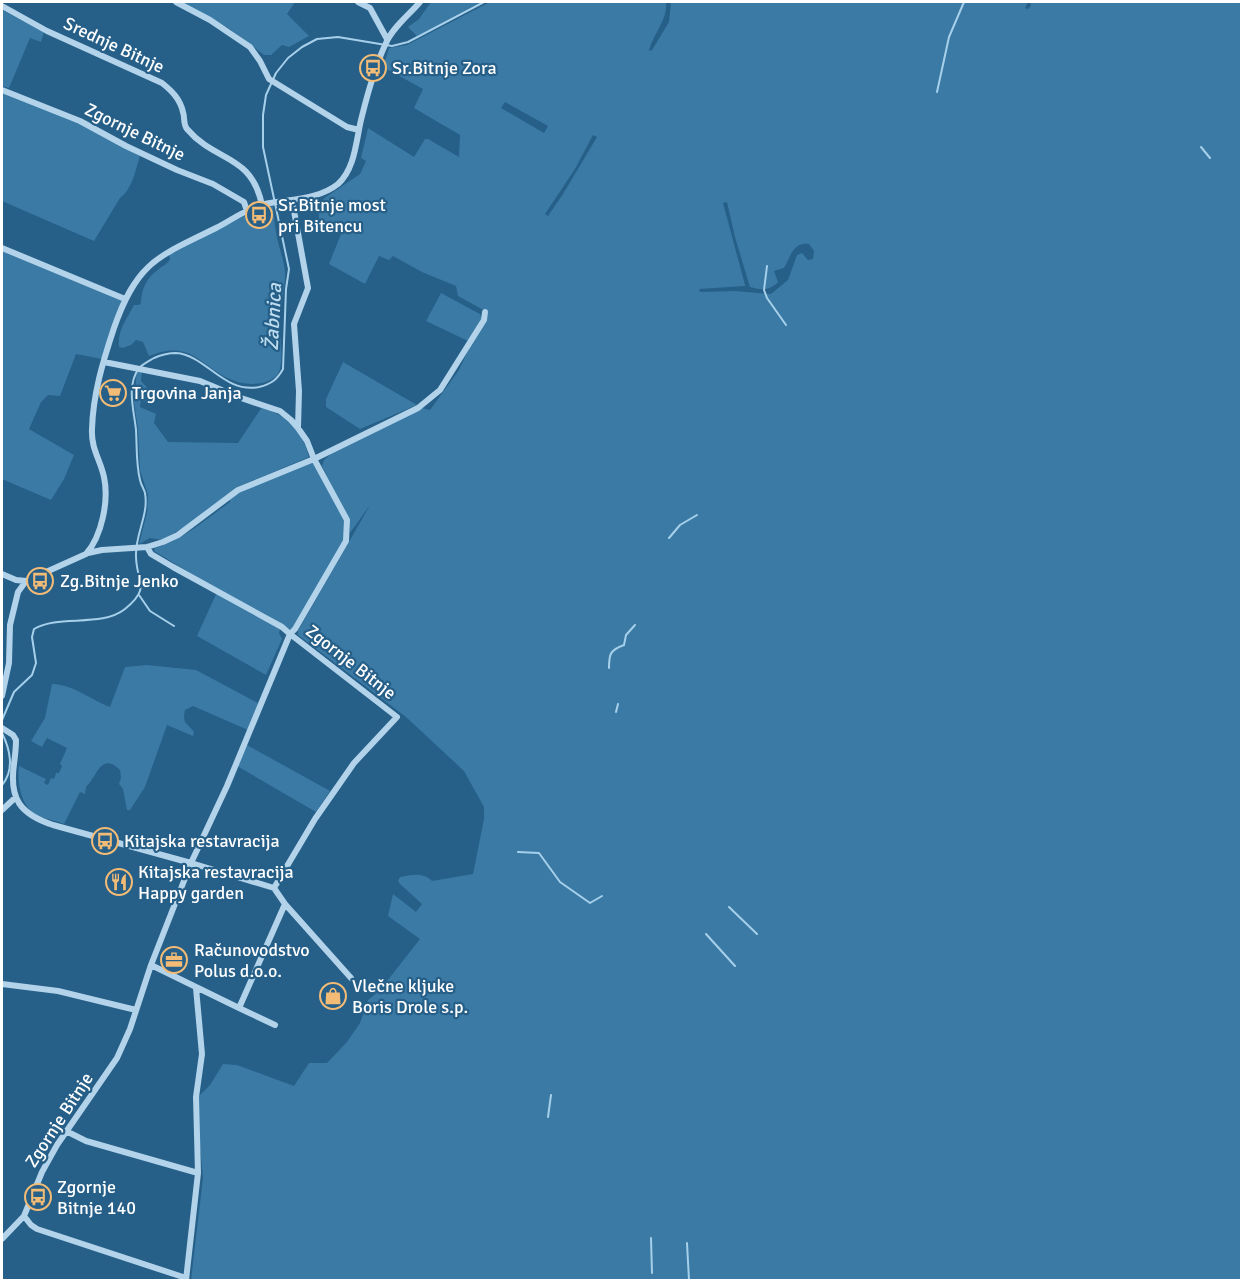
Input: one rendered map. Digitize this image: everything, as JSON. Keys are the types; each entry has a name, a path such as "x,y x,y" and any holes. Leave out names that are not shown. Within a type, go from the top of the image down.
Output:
{"street":[{"path":"176,2 210,20 250,47 261,61 269,79 276,84 347,127 359,130"},
{"path":"358,2 370,8 387,39"},
{"path":"86,554 95,542 105,500 104,477 93,450 92,431 96,388 125,299 140,275 161,255 264,204 319,194 341,181 350,164 387,39 420,2"},
{"name":"Srednje Bitnje","path":"2,6 47,31 162,82 176,95 183,111 185,126 199,142 247,170 264,204"},
{"name":"Zgornje Bitnje","path":"2,90 80,121 140,153 213,184 244,202 247,211"},
{"name":"Zgornje Bitnje","path":"292,200 308,288 294,324 299,391 298,428"},
{"path":"2,248 125,299"},
{"path":"2,696 9,663 10,625 13,609 18,592 26,581 86,554 102,550 144,547 178,535 238,490 314,459 418,408 440,390 484,320 485,312"},
{"name":"Zgornje Bitnje","path":"24,1216 42,1172 66,1131 117,1058 191,863 227,786 290,634 346,541 347,520 314,459 307,441 291,420 280,411 200,381 104,362"},
{"name":"Zgornje Bitnje","path":"144,547 173,567 282,627 397,717 354,763 315,819 274,888"},
{"path":"2,574 16,580 26,581"},
{"path":"4,729 14,735 13,777 16,797 26,813 41,821 274,888 285,904 351,978"},
{"path":"2,810 16,797"},
{"path":"239,1008 285,904"},
{"path":"151,965 275,1025"},
{"path":"2,984 58,991 136,1010"},
{"path":"2,1239 24,1216 37,1229 186,1279 198,1173 196,1096 202,1054 196,988"},
{"path":"66,1131 86,1141 198,1173"}],"shaded area":[{"path":"182,2 295,2 287,14 309,36 289,47 282,45 271,55 264,55 230,29"},
{"path":"431,2 481,2 417,36 408,27 419,19"},
{"path":"490,2 666,2 663,21 649,51 652,50 669,22 671,2 1028,2 1025,8 1028,9 1031,6 1030,2 1241,2 1241,1280 191,1280 203,1178 198,1097 210,1085 223,1064 237,1065 294,1086 309,1063 327,1063 347,1042 360,1023 368,1000 380,990 420,939 388,916 393,894 416,912 422,904 400,884 398,881 400,877 421,875 432,881 473,874 484,819 484,807 464,771 406,717 298,635 298,631 370,505 350,533 349,521 322,466 324,460 333,452 422,408 430,410 459,370 470,346 486,322 487,312 458,296 456,286 422,272 393,256 389,260 379,256 365,284 329,264 341,234 319,219 318,204 360,174 366,161 361,158 368,128 414,157 425,139 428,139 459,157 460,135 414,108 423,89 383,67 389,48 407,45","holes":["505,102 548,126 544,133 501,108","593,135 597,137 548,216 545,214 575,169","727,202 750,287 765,289 775,285 778,282 774,271 784,268 799,245 809,244 814,251 813,259 808,260 802,253 797,255 788,280 771,294 735,291 700,292 699,289 745,286 723,203"]},
{"path":"2,10 44,32 41,42 30,38 9,88 2,86"},
{"path":"2,92 80,123 140,156 131,184 94,241 2,201"},
{"path":"273,206 285,274 280,318 281,364 273,379 254,384 240,383 195,357 176,350 149,356 143,342 136,340 131,345 119,347 121,330 134,305 141,303 142,293 148,280 168,263 169,255 252,212"},
{"path":"2,251 121,300 122,303 102,359 76,354 60,396 48,395 41,402 29,429 74,455 64,479 51,500 2,479"},
{"path":"441,293 480,314 482,319 468,341 426,321"},
{"path":"343,362 417,405 360,429 326,407 326,399"},
{"path":"137,370 142,371 141,381 155,396 152,403 141,401 140,407 156,414 154,423 168,442 238,443 262,407 279,415 293,426 302,439 309,457 237,487 186,526 162,540 150,538 139,544 147,513 148,495 140,470 134,402"},
{"path":"313,462 344,520 344,541 291,630 154,551 155,548 175,540 194,528 243,490"},
{"path":"217,592 280,629 282,639 266,675 197,636"},
{"path":"147,665 196,670 258,703 248,730 193,706 185,710 184,718 194,732 193,736 167,725 145,787 130,810 127,810 123,789 119,784 120,770 108,763 100,768 86,787 85,794 80,792 64,824 32,812 20,790 19,766 46,779 44,783 48,785 51,778 54,779 56,773 59,773 67,748 47,738 42,747 31,741 45,718 52,684 75,690 110,707 125,667"},
{"path":"247,745 330,791 316,812 237,766"}],"waterway":[{"name":"Žabnica","path":"2,720 14,692 32,675 36,663 32,637 34,629 55,622 92,620 115,615 125,609 138,595 141,584 136,548 146,501 138,468 132,390 139,368 165,354 187,355 225,380 247,388 270,383 283,369 289,269 263,147 263,115 266,95 276,73 288,58 317,39 338,37 392,46 408,42 484,2"},
{"path":"937,92 949,37 964,2"},
{"path":"1201,147 1210,158"},
{"path":"767,266 764,290 786,325"},
{"path":"669,538 680,525 697,515"},
{"path":"139,595 150,611 174,626"},
{"path":"609,668 611,653 624,645 626,635 635,625"},
{"path":"616,712 618,704"},
{"name":"Žabnica","path":"2,733 10,759 9,773 2,785"},
{"path":"518,852 539,853 560,882 590,903 602,896"},
{"path":"729,907 757,934"},
{"path":"706,934 735,966"},
{"path":"548,1117 551,1095"},
{"path":"651,1238 652,1273"},
{"path":"687,1243 689,1280"}],"place":[{"name":"Sr.Bitnje Zora","path":"373,68"},
{"name":"Sr.Bitnje most pri Bitencu","path":"259,215"},
{"name":"Trgovina Janja","path":"113,393"},
{"name":"Zg.Bitnje Jenko","path":"40,581"},
{"name":"Kitajska restavracija","path":"105,841"},
{"name":"Kitajska restavracija Happy garden","path":"119,882"},
{"name":"Računovodstvo Polus d.o.o.","path":"174,960"},
{"name":"Vlečne kljuke Boris Drole s.p.","path":"333,996"},
{"name":"Zgornje Bitnje 140","path":"38,1197"}]}
